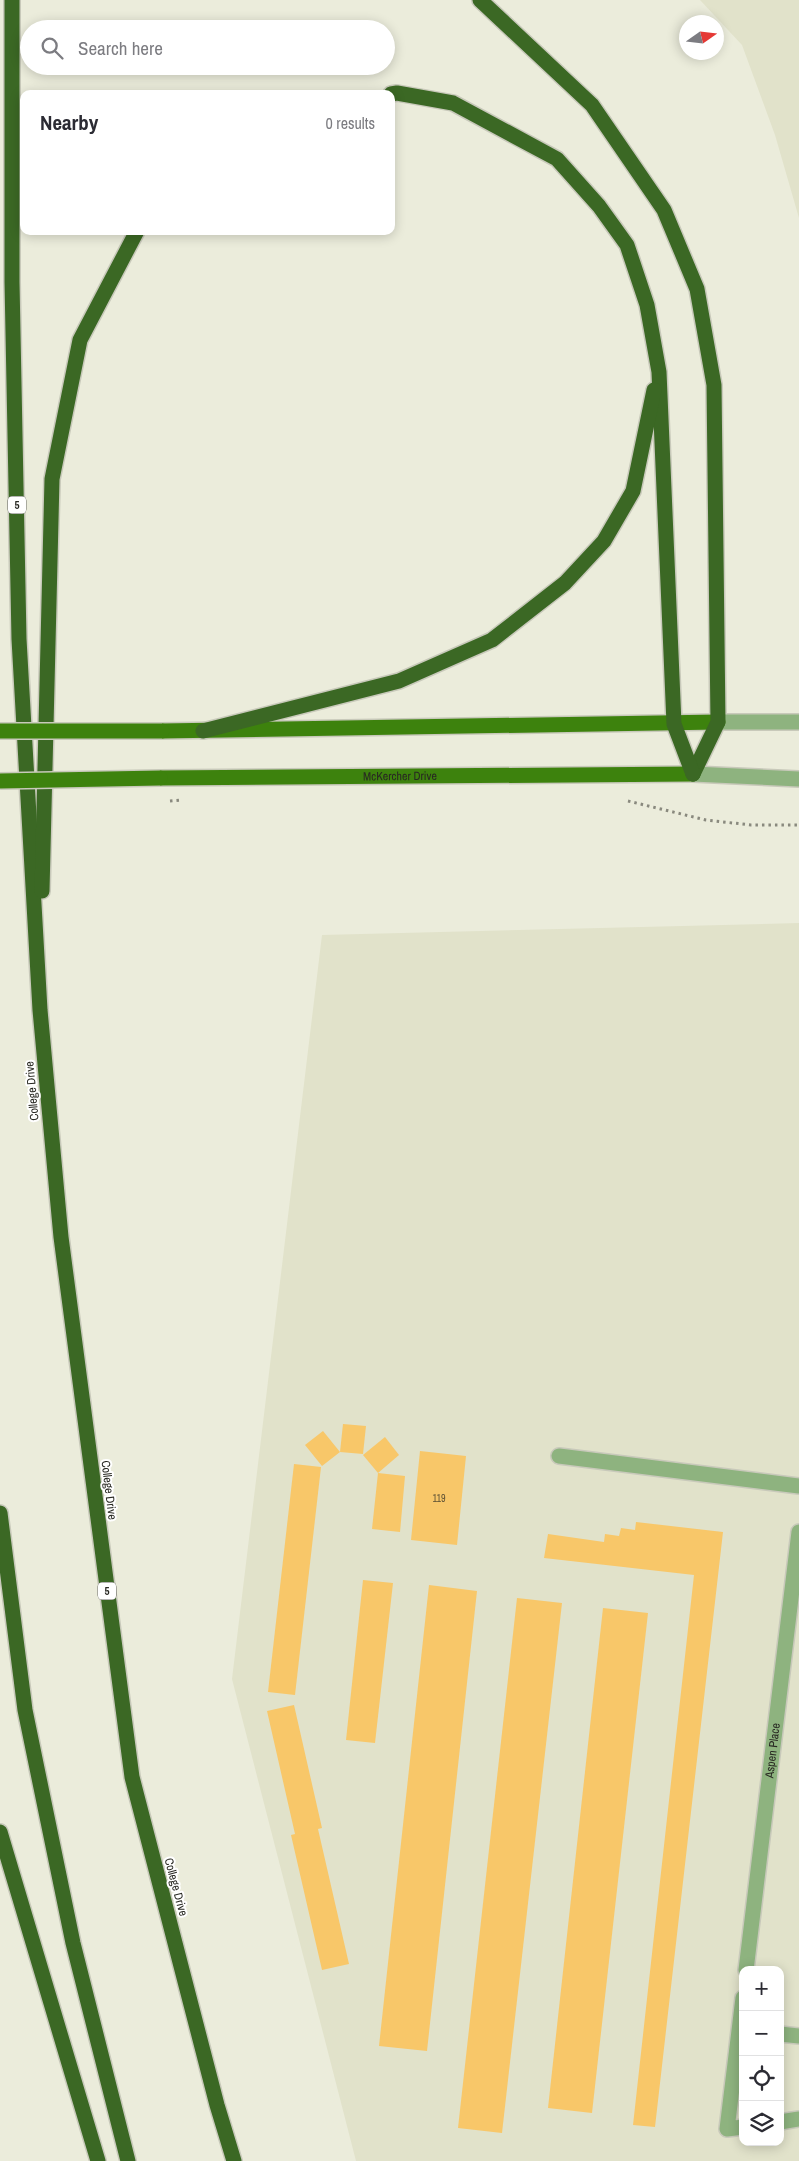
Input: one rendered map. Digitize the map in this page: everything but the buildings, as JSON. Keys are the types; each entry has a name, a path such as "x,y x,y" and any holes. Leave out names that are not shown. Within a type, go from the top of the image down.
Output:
{"highway":[{"name":"College Drive","path":"12,0 12,282 20,639 40,1010 61,1237 132,1777 217,2105 234,2161"},
{"path":"480,0 592,105 664,210 697,289 714,385 718,722 693,774"},
{"path":"395,93 453,103 556,159 598,206 627,245 648,305 659,372 674,724 693,774"},
{"path":"40,1010 52,479 80,340 135,235"},
{"path":"203,731 399,681 492,640 565,583 604,541 633,491 643,436 659,372"},
{"path":"0,1513 26,1710 73,1943 128,2161"},
{"path":"0,1832 98,2161"}],"main road":[{"path":"0,730 203,731 718,722"},
{"name":"McKercher Drive","path":"0,781 693,774"}],"street":[{"path":"718,722 799,722"},
{"name":"McKercher Drive","path":"693,774 799,779"},
{"path":"559,1456 799,1486"},
{"name":"Aspen Place","path":"746,1966 799,1532"},
{"path":"784,2034 799,2036"},
{"path":"739,2044 727,2129 739,2128"},
{"path":"784,2121 799,2119"}],"path":[{"path":"623,801 633,801 706,820 751,825 799,825"}],"shaded area":[{"path":"700,0 799,0 799,218 775,135 742,45 724,26 724,15 714,15"},
{"path":"799,923 799,2161 356,2161 232,1679 322,935"}]}
